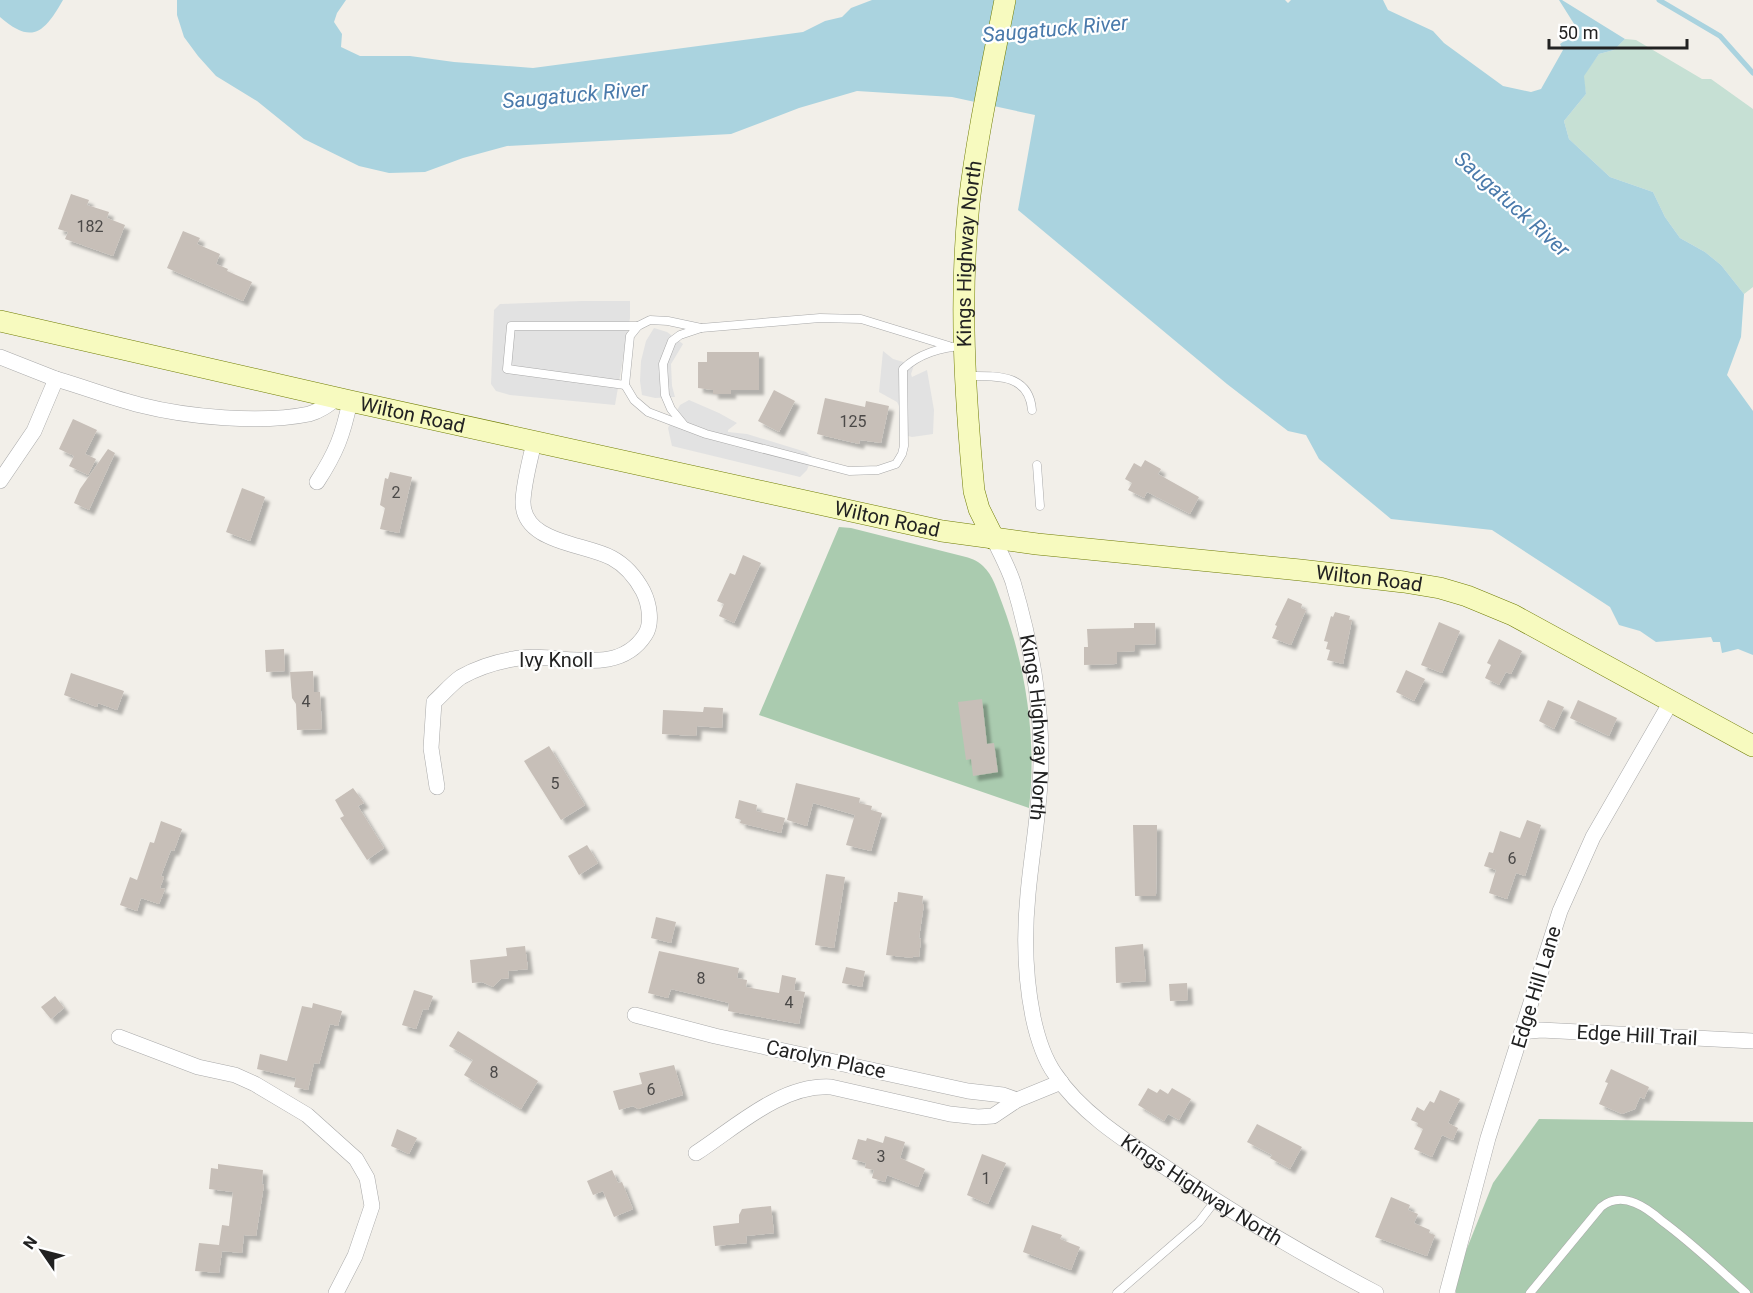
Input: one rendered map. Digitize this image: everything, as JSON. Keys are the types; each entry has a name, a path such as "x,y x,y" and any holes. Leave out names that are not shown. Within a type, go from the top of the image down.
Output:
{"main road":[{"name":"Kings Highway North","path":"994,539 979,509 974,491 964,376 956,346 982,114 1005,0"},
{"name":"Wilton Road","path":"0,321 343,400 916,526 994,539 1353,575 1440,588 1476,599 1514,615 1753,746"}],"street":[{"path":"0,357 56,379 140,405 229,418 269,418 309,414 343,400 342,436 330,463 317,482"},
{"path":"0,481 34,431 56,379"},
{"name":"Ivy Knoll","path":"437,787 431,748 434,702 461,677 512,659 534,656 593,662 611,659 628,652 640,643 648,630 647,603 637,581 626,568 607,555 539,532 528,522 523,502 534,442"},
{"name":"Kings Highway North","path":"994,539 1012,580 1029,645 1037,692 1041,760 1028,896 1028,971 1031,1006 1046,1059 1061,1082 1089,1111 1113,1130 1215,1201 1376,1293"},
{"name":"Edge Hill Lane","path":"1447,1293 1488,1138 1546,951 1570,886 1593,837 1672,700"},
{"name":"Carolyn Place","path":"635,1015 747,1043 968,1091 1004,1095 1017,1100"},
{"name":"Edge Hill Trail","path":"1522,1032 1541,1030 1753,1041"},
{"path":"119,1037 198,1067 235,1075 255,1084 307,1115 356,1159 367,1178 372,1206 355,1256 336,1293"},
{"path":"696,1153 774,1102 792,1093 811,1088 831,1087 950,1114 978,1117 993,1116 1017,1100 1061,1082"}],"lane":[{"path":"685,426 671,409 665,395 663,364 672,341 680,335 700,328 820,318 861,319 956,346"},
{"path":"700,328 668,321 650,320 638,326 630,336 625,385 634,400 648,412 706,434 849,471 863,472 887,468 896,464 900,459 904,446 903,369 912,359 956,346"},
{"path":"625,385 507,369 511,326 638,326"},
{"path":"964,376 1007,376 1019,384 1031,398 1032,410"},
{"path":"1037,465 1040,506"},
{"path":"1530,1293 1601,1207 1612,1200 1620,1199 1646,1208 1747,1293 1753,1288"},
{"path":"1117,1293 1199,1222 1215,1201"}],"green space":[{"path":"1625,39 1636,40 1702,79 1711,79 1753,109 1753,287 1744,294 1721,265 1705,252 1680,238 1665,217 1653,192 1610,177 1569,139 1564,121 1586,94 1583,76 1599,54 1614,50"},
{"path":"839,527 851,528 968,558 981,564 989,574 1010,627 1028,704 1032,756 1029,808 759,715"},
{"path":"1539,1119 1753,1122 1753,1293 1456,1293 1456,1276 1493,1183"}],"shaded area":[{"path":"630,301 630,318 615,405 510,395 496,391 491,384 494,310 500,304"},
{"path":"654,328 667,332 683,344 671,364 675,397 655,398 642,395 641,361 646,341"},
{"path":"883,351 893,359 914,365 912,377 927,370 934,410 933,434 912,437 900,434 897,402 879,392"},
{"path":"689,400 737,423 728,432 747,434 806,452 812,457 807,470 800,477 672,446 668,428 680,405"}],"water":[{"path":"0,0 63,0 44,27 30,33 11,26 0,17"},
{"name":"Saugatuck River","path":"177,0 346,0 334,22 342,34 341,47 360,56 410,56 533,68 803,32 825,21 842,17 851,8 872,0 1285,0 1288,3 1291,0 1383,0 1388,10 1433,31 1444,43 1503,86 1531,92 1541,89 1563,50 1560,44 1570,37 1576,27 1559,0 1562,0 1625,39 1614,50 1599,54 1584,76 1586,94 1564,121 1569,139 1610,177 1653,192 1665,217 1680,238 1705,252 1721,265 1744,294 1741,337 1727,375 1753,411 1753,655 1738,649 1722,653 1720,642 1713,642 1711,637 1656,642 1640,631 1619,625 1610,607 1492,530 1391,519 1319,459 1306,435 1288,431 1227,384 1018,210 1035,115 952,97 857,91 799,108 731,134 507,146 463,158 425,172 389,173 359,166 304,139 257,101 216,76 184,37 177,15"}],"building":[{"path":"71,194 89,200 87,205 109,212 107,218 125,225 113,256 65,239 68,232 58,229"},
{"path":"183,231 200,238 197,244 220,254 216,264 252,282 243,301 167,268"},
{"path":"707,352 759,352 759,390 731,390 731,394 713,394 713,390 698,388 698,362 707,362"},
{"path":"774,390 795,401 779,432 758,421"},
{"path":"825,398 865,407 866,401 889,406 881,443 860,440 859,444 817,434"},
{"path":"73,419 97,430 85,454 96,459 88,475 69,466 74,456 59,449"},
{"path":"108,449 115,453 89,510 74,503 80,489"},
{"path":"1145,460 1161,469 1158,474 1199,497 1190,514 1147,492 1144,498 1128,490 1132,483 1125,479 1134,463 1141,467"},
{"path":"390,472 412,477 399,533 380,529 385,508 380,505 385,478 388,479"},
{"path":"242,488 265,497 250,541 226,532"},
{"path":"743,555 761,563 734,623 719,616 724,604 717,601 730,573 735,575"},
{"path":"1288,598 1302,604 1301,608 1306,610 1291,645 1272,638 1277,626 1275,625"},
{"path":"1335,612 1350,616 1349,620 1352,620 1343,664 1327,660 1330,650 1326,649 1328,642 1324,641 1331,616 1333,617"},
{"path":"1439,622 1460,631 1442,673 1421,665"},
{"path":"1134,623 1155,623 1156,644 1135,645 1135,651 1117,652 1117,663 1115,664 1084,665 1084,647 1088,647 1087,629 1134,628"},
{"path":"1499,639 1522,651 1511,674 1506,672 1499,685 1485,678 1491,665 1487,663"},
{"path":"284,649 285,671 266,672 265,650"},
{"path":"1406,670 1425,679 1414,701 1396,692"},
{"path":"313,671 314,692 320,692 322,729 297,730 296,704 292,698 290,672"},
{"path":"71,673 124,691 117,710 98,703 97,707 64,695"},
{"path":"982,699 987,744 994,743 998,772 973,776 971,759 966,760 958,702"},
{"path":"1548,700 1564,707 1554,729 1539,721"},
{"path":"1578,700 1617,718 1609,736 1570,718"},
{"path":"704,707 723,708 722,728 697,726 696,736 662,734 663,710 703,712"},
{"path":"549,746 585,805 561,820 524,761"},
{"path":"796,783 860,798 859,803 872,806 871,810 882,813 871,851 846,845 855,815 813,803 807,826 787,820"},
{"path":"353,788 364,803 358,806 384,848 367,860 340,818 344,816 335,800"},
{"path":"739,800 757,805 756,811 785,818 781,833 740,823 741,820 735,818"},
{"path":"1527,820 1541,825 1525,876 1516,873 1507,899 1489,893 1496,870 1484,866 1489,852 1493,853 1500,831 1520,838"},
{"path":"161,821 182,829 161,876 164,877 160,888 165,889 159,904 141,898 137,911 120,905 130,877 137,880 150,842 154,843"},
{"path":"1133,825 1157,825 1156,896 1135,896"},
{"path":"587,845 598,863 579,875 568,856"},
{"path":"826,874 845,877 834,948 815,945"},
{"path":"898,892 923,896 919,957 886,955 894,902 897,902"},
{"path":"656,917 676,922 671,943 651,938"},
{"path":"1143,944 1146,981 1116,983 1115,947"},
{"path":"525,946 528,969 508,971 509,978 501,979 493,987 482,982 472,983 470,960 507,956 506,948"},
{"path":"659,951 739,968 737,978 747,980 746,987 779,993 782,975 796,978 794,990 805,992 799,1024 728,1011 729,1003 671,989 668,998 648,993"},
{"path":"846,967 865,971 862,987 842,983"},
{"path":"1187,983 1188,1000 1170,1001 1169,984"},
{"path":"414,990 433,996 428,1010 423,1009 416,1029 402,1025"},
{"path":"55,996 64,1008 51,1019 41,1007"},
{"path":"313,1003 342,1011 338,1026 330,1024 319,1064 314,1063 308,1090 294,1087 296,1078 257,1069 260,1054 287,1061 302,1006 312,1008"},
{"path":"458,1031 538,1081 521,1109 464,1075 473,1060 449,1046"},
{"path":"674,1065 683,1095 638,1109 633,1106 619,1110 613,1091 642,1084 639,1073"},
{"path":"1611,1069 1649,1087 1644,1099 1640,1097 1635,1109 1622,1114 1599,1104"},
{"path":"1148,1088 1157,1093 1160,1089 1168,1094 1172,1088 1191,1099 1179,1120 1168,1114 1164,1121 1138,1105"},
{"path":"1440,1090 1460,1099 1448,1123 1458,1128 1453,1140 1442,1135 1432,1157 1414,1149 1423,1129 1411,1120 1417,1107 1424,1111 1430,1101 1434,1103"},
{"path":"1257,1124 1302,1147 1290,1169 1270,1158 1272,1155 1247,1142"},
{"path":"397,1129 417,1138 409,1154 391,1146"},
{"path":"885,1136 905,1142 900,1158 925,1169 918,1187 887,1175 885,1182 872,1178 874,1170 865,1168 866,1163 852,1159 858,1139 866,1141 867,1138 883,1143"},
{"path":"982,1154 1006,1163 988,1204 967,1195"},
{"path":"218,1164 263,1170 262,1184 264,1185 256,1236 244,1235 242,1253 222,1251 219,1273 195,1271 199,1243 219,1245 222,1225 229,1226 233,1192 209,1189 211,1168 218,1169"},
{"path":"612,1170 618,1183 622,1182 633,1209 614,1217 603,1191 593,1195 587,1181"},
{"path":"1391,1197 1410,1205 1408,1210 1418,1214 1414,1223 1430,1230 1429,1233 1435,1235 1427,1256 1375,1237"},
{"path":"771,1206 774,1233 746,1236 747,1243 715,1246 713,1226 739,1223 742,1209"},
{"path":"1032,1225 1062,1235 1060,1239 1080,1247 1071,1270 1023,1252"}],"waterway":[{"path":"1659,0 1720,36 1753,73"}]}
